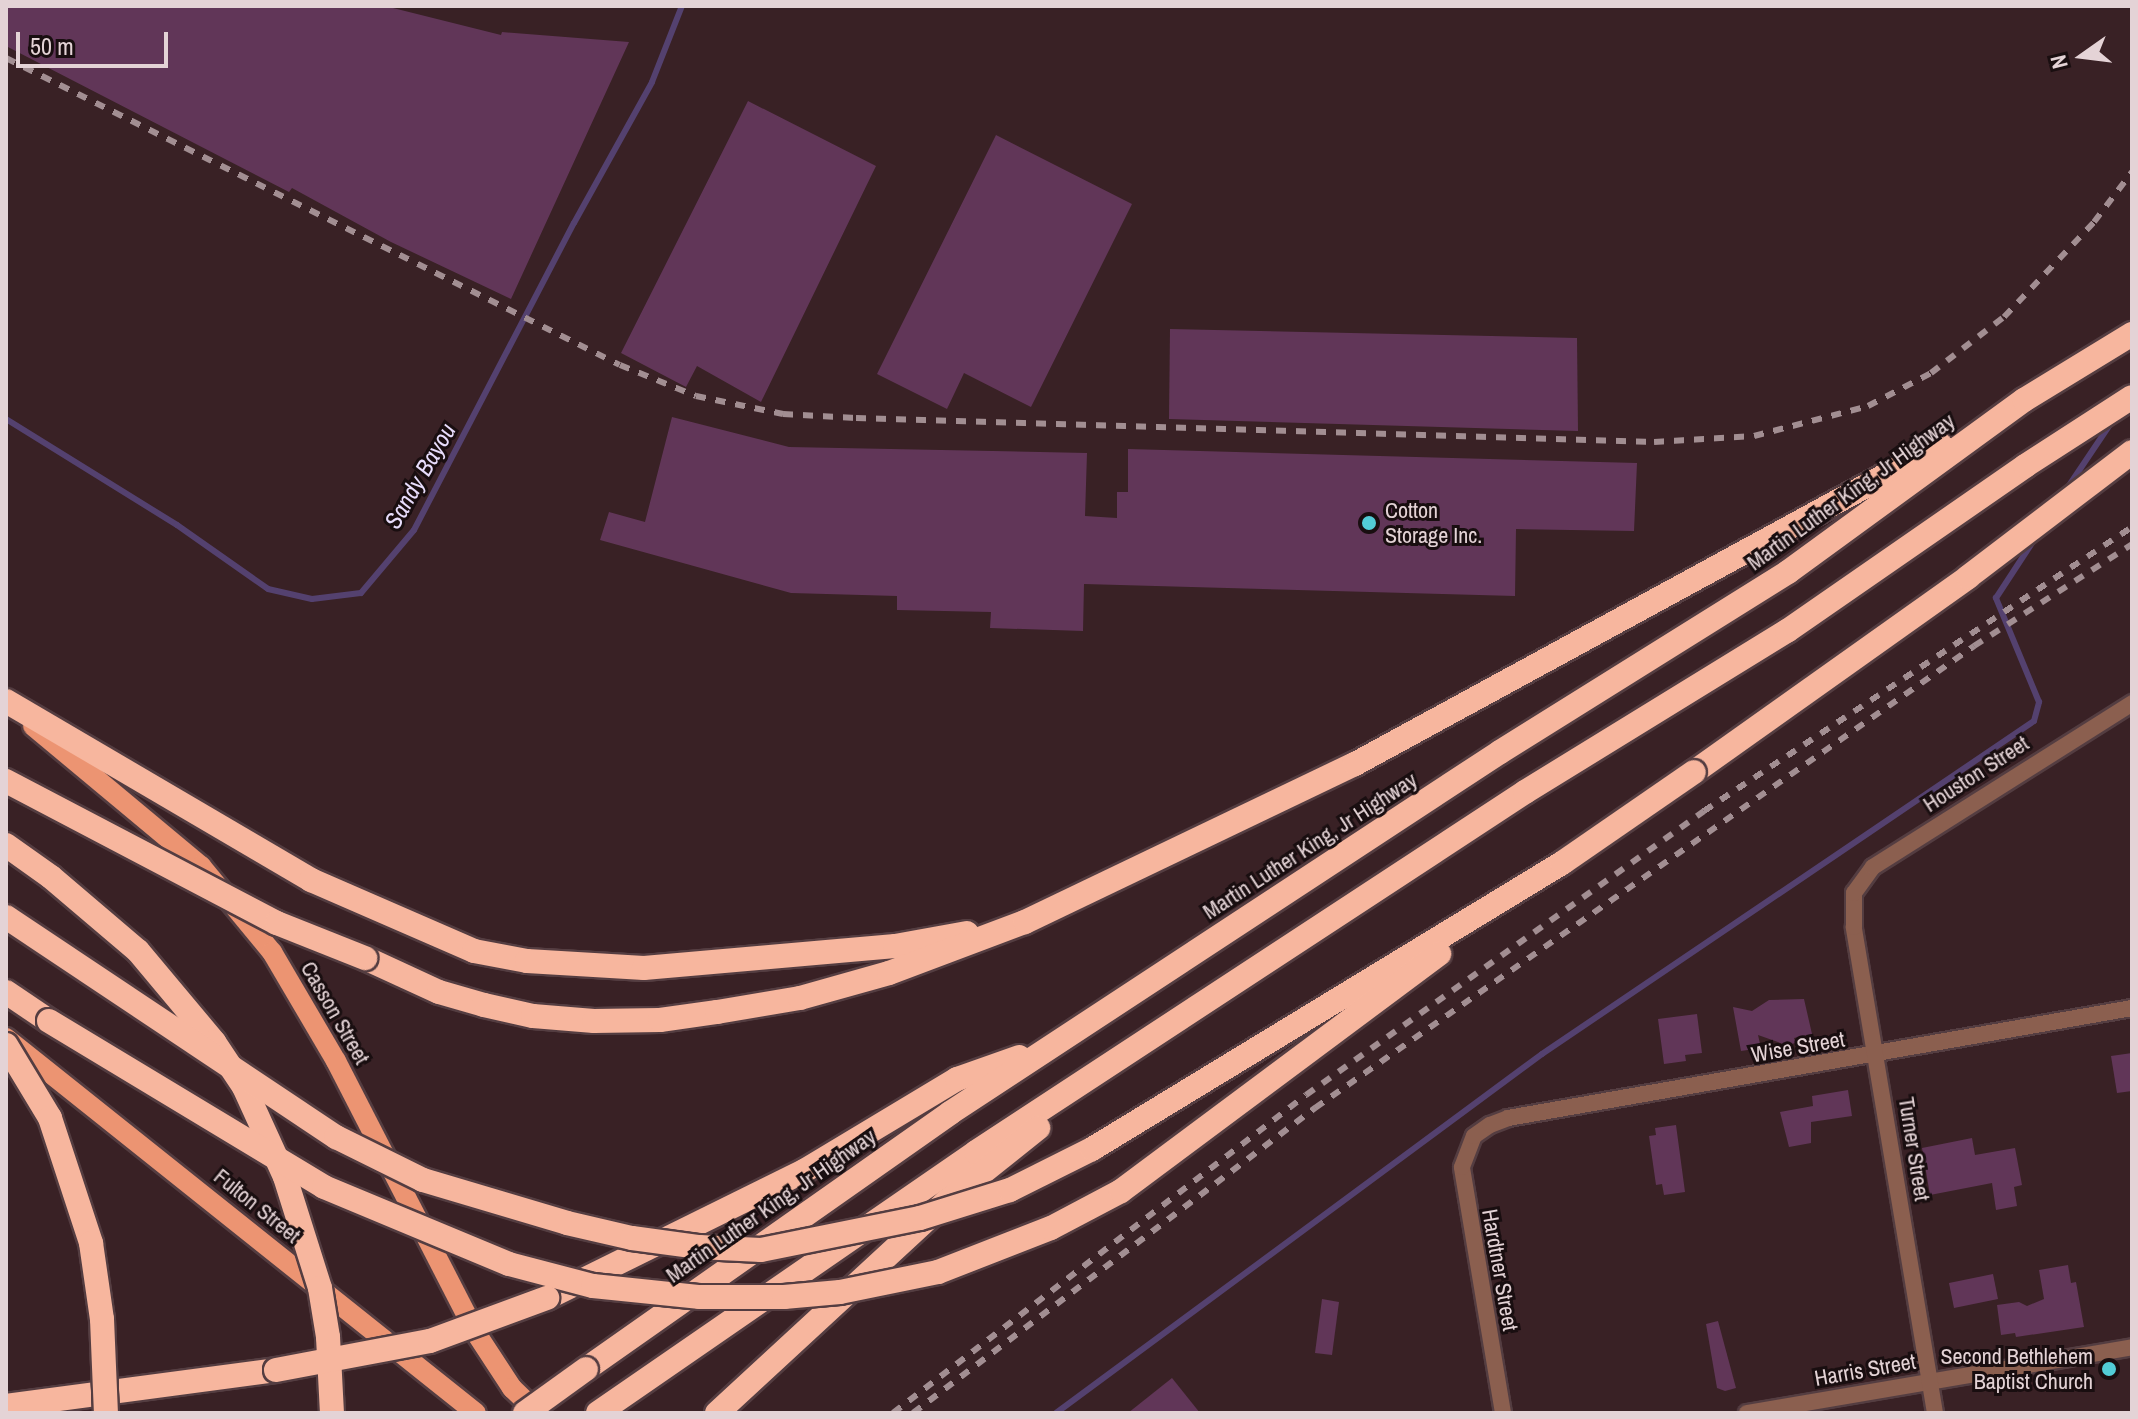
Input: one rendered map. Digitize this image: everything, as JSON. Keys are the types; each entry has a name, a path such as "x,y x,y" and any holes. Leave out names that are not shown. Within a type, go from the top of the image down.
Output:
{"highway":[{"name":"Martin Luther King, Jr Highway","path":"525,1413 950,1113 1500,752 1788,572 2024,400 2132,334"},
{"path":"606,1407 976,1152 1525,792 1787,631 2025,466 2132,397"},
{"path":"6,781 277,923 439,992 533,1016 594,1021 660,1020 800,998 889,973 1025,922 1355,764 2024,400"},
{"path":"6,992 324,1187 509,1264 593,1286 700,1297 784,1297 840,1292 938,1272 1051,1228 1121,1191 1562,863 1968,577 2132,452"},
{"path":"6,703 311,880 474,951 527,961 644,968 895,946 1025,922"},
{"path":"6,845 51,877 138,951 214,1042 244,1087 285,1177 320,1288 328,1337 332,1413"},
{"path":"6,917 336,1137 423,1180 567,1223 632,1238 699,1247 761,1250 920,1218 1010,1190 1092,1149 1562,863"},
{"path":"6,1406 276,1370 430,1341 547,1298 804,1171 957,1079 1062,1041"},
{"path":"6,1045 50,1118 91,1243 102,1319 106,1413"},
{"path":"717,1413 947,1201 1136,1049"}],"main road":[{"name":"Casson Street","path":"6,703 201,866 272,952 336,1061 476,1333 512,1388 538,1413"},
{"name":"Fulton Street","path":"6,1038 476,1413"}],"street":[{"name":"Houston Street","path":"1854,893 1873,867 2132,703"},
{"name":"Turner Street","path":"1854,893 1854,927 1935,1413"},
{"name":"Wise Street","path":"1474,1136 1508,1118 1876,1056 2132,1008"},
{"name":"Hardtner Street","path":"1474,1136 1462,1167 1463,1186 1503,1413"},
{"name":"Harris Street","path":"1747,1413 2132,1347"}],"building":[{"path":"6,6 385,6 501,35 502,32 629,42 511,299 391,242 292,188 289,192 6,46"},
{"path":"748,101 876,166 761,402 697,366 686,387 621,353"},
{"path":"996,135 1132,204 1031,407 964,373 947,409 877,374"},
{"path":"1170,329 1577,338 1578,431 1169,419"},
{"path":"672,417 789,447 1087,453 1085,516 1117,518 1117,492 1128,492 1128,449 1637,463 1634,531 1516,529 1515,596 1084,584 1083,631 990,628 991,612 897,610 897,596 791,593 600,540 609,512 645,522"},
{"path":"1804,999 1812,1034 1794,1038 1796,1043 1786,1045 1758,1035 1761,1048 1741,1051 1733,1007 1752,1011 1769,1000"},
{"path":"1697,1014 1702,1053 1685,1055 1686,1061 1664,1064 1658,1019"},
{"path":"2132,1053 2132,1091 2117,1093 2111,1056"},
{"path":"1848,1090 1852,1116 1811,1122 1811,1143 1789,1147 1780,1112 1813,1106 1812,1096"},
{"path":"1676,1125 1685,1192 1664,1195 1662,1184 1656,1185 1649,1136 1656,1135 1655,1128"},
{"path":"1972,1138 1975,1155 2015,1148 2022,1185 2014,1187 2017,1206 1996,1210 1992,1183 1930,1195 1922,1148"},
{"path":"2068,1265 2071,1283 2076,1282 2084,1327 2016,1337 2015,1333 2001,1335 1997,1305 2019,1302 2027,1306 2044,1299 2039,1270"},
{"path":"1993,1274 1998,1299 1954,1308 1949,1283"},
{"path":"1322,1299 1339,1302 1332,1355 1315,1353"},
{"path":"1718,1321 1736,1388 1725,1391 1717,1388 1706,1324"},
{"path":"1172,1378 1200,1413 1128,1413"}],"waterway":[{"name":"Sandy Bayou","path":"6,419 177,525 268,589 312,599 361,593 414,530 574,223 652,82 682,6"},
{"path":"2066,490 2111,423"},
{"path":"1056,1413 1542,1054 2034,721 2039,702 1996,598 2034,540"}],"railway":[{"path":"6,58 620,365 696,396 783,414 856,418 1654,442 1754,436 1868,406 1931,373 2004,317 2094,222 2132,172"},
{"path":"893,1413 1306,1095 1704,811 2132,527"},
{"path":"913,1413 1315,1108 1974,646 2132,544"}],"place":[{"name":"Cotton Storage Inc.","path":"1369,523"},
{"name":"Second Bethlehem Baptist Church","path":"2109,1369"}]}
